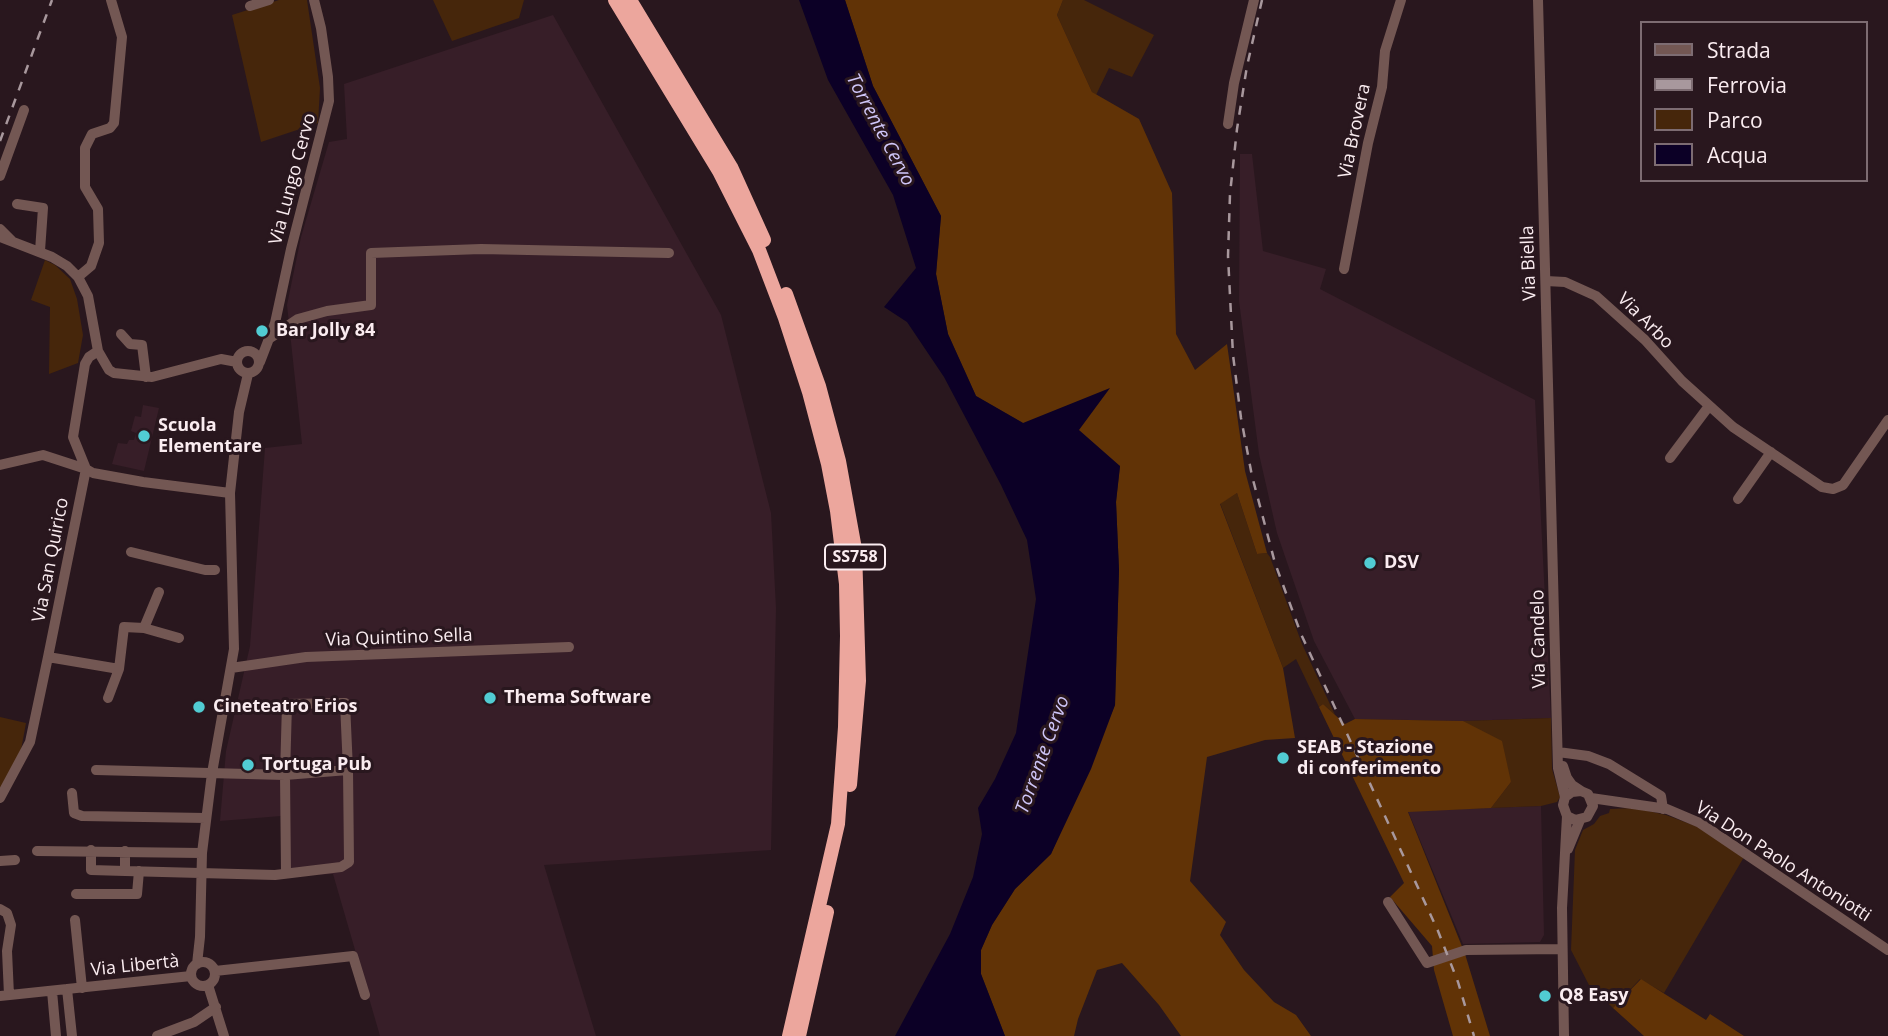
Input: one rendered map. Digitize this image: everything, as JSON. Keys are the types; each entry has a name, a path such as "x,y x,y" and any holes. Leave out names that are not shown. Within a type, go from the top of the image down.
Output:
{"highway":[{"name":"SS758","path":"615,0 719,171 759,250 809,392 837,511 846,584 847,647 838,824 789,1036"},
{"name":"SS758","path":"630,0 731,167 769,250 799,325 819,386 839,461 855,549 859,681 846,823 799,1036"}],"street":[{"path":"78,277 91,266 99,243 98,209 85,187 85,148 92,134 110,128 114,123 122,37 111,0"},
{"path":"250,6 269,0"},
{"name":"Via Lungo Cervo","path":"260,362 270,338 329,101 324,53 314,0"},
{"path":"1228,124 1234,83 1254,0"},
{"name":"Via Brovera","path":"1344,269 1368,143 1380,100 1385,51 1401,0"},
{"name":"Via Biella","path":"1538,0 1553,526"},
{"path":"0,176 24,110"},
{"path":"17,204 43,208 40,251"},
{"path":"0,229 13,242"},
{"path":"0,237 40,251 67,266 78,277 88,296 98,351 109,370 114,373 146,377 221,359 237,362"},
{"path":"270,338 298,319 327,311 371,305 371,253 481,249 669,254"},
{"name":"Via Arbo","path":"1546,281 1565,282 1596,296 1733,427 1822,487 1833,489 1843,485 1888,420"},
{"path":"121,334 130,344 142,345 146,377"},
{"path":"250,351 256,353 260,362 255,372 248,373 239,369 237,362 240,355 250,351 266,349"},
{"path":"86,469 73,438 85,364 98,351"},
{"path":"197,964 200,874 206,818 234,649 230,493 239,411 248,373"},
{"path":"1670,458 1709,406"},
{"path":"1738,499 1771,452"},
{"path":"0,465 43,455 93,473 230,493"},
{"name":"Via San Quirico","path":"0,798 30,742 86,469"},
{"name":"Via Candelo","path":"1553,526 1558,768 1565,797"},
{"path":"131,552 215,570"},
{"path":"144,628 159,592"},
{"path":"108,698 119,668 124,627 144,628 180,638"},
{"name":"Via Quintino Sella","path":"231,668 306,657 569,647"},
{"path":"48,657 119,668"},
{"path":"91,850 91,870 200,874 286,873 341,867 349,862 345,704 287,704 286,873"},
{"path":"1558,752 1588,756 1609,764 1664,802"},
{"name":"Via Candelo","path":"1558,752 1567,778 1581,791"},
{"path":"96,770 285,775 348,770"},
{"path":"1564,1036 1562,949 1564,843 1567,816 1563,809 1565,797 1572,792 1581,791 1591,798 1593,806 1590,814 1580,820 1565,863"},
{"path":"72,793 74,813 82,816 206,818"},
{"name":"Via Don Paolo Antoniotti","path":"1591,798 1616,803 1664,802 1700,823 1888,950"},
{"name":"Via Don Paolo Antoniotti","path":"1590,814 1616,803"},
{"path":"1567,816 1580,820"},
{"path":"37,850 202,853"},
{"path":"125,851 125,871"},
{"path":"0,861 15,860"},
{"path":"76,894 137,894 139,871"},
{"path":"1388,902 1427,963 1466,950 1562,949"},
{"name":"Via Libertà","path":"0,909 7,913 11,925 5,995 191,976"},
{"name":"Via Libertà","path":"75,920 82,988"},
{"path":"200,937 212,968 214,980 208,985 197,985 191,976 192,969 204,962 212,968 354,956 365,995"},
{"path":"208,985 224,1036"},
{"path":"68,989 72,1036"},
{"path":"52,991 56,1036"},
{"path":"157,1036 194,1021 216,1007"}],"shaded area":[{"path":"845,0 1063,0 1057,15 1092,92 1139,119 1172,193 1176,334 1195,370 1227,344 1245,471 1267,553 1257,554 1237,493 1220,504 1283,668 1295,738 1265,740 1207,757 1190,881 1226,922 1220,935 1244,970 1274,1002 1296,1015 1311,1036 1181,1036 1159,1005 1122,963 1097,970 1074,1036 1005,1036 981,974 981,950 992,925 1015,889 1051,854 1115,705 1119,570 1116,502 1120,466 1023,423 976,396 948,334 936,274 941,216 873,86"},
{"path":"553,15 721,315 771,513 776,608 771,850 544,865 596,1036 380,1036 333,874 285,876 281,816 220,821 226,751 250,646 265,448 302,444 287,305 301,237 329,142 347,139 344,84"},
{"path":"1240,154 1252,154 1263,251 1326,269 1320,289 1535,400 1551,718 1463,721 1355,719 1314,641 1277,533 1259,454 1239,301"},
{"name":"Scuola Elementare","path":"143,405 159,408 144,471 112,464 118,443 127,444 129,440 134,440 136,433 131,431 135,416 141,417"},
{"path":"1323,704 1345,724 1355,719 1463,721 1502,741 1511,782 1491,808 1408,812 1465,954 1490,1036 1453,1036 1434,970 1432,946 1390,897 1404,883 1319,707"},
{"path":"1541,806 1544,935 1540,942 1463,944 1408,811"},
{"path":"1641,979 1706,1020 1710,1014 1744,1036 1644,1036 1613,1008"}],"green space":[{"path":"279,0 307,0 320,88 318,123 261,142 232,15"},
{"path":"433,0 524,0 519,18 452,41"},
{"path":"1063,0 1084,0 1154,35 1132,77 1109,68 1096,95 1092,92 1057,15"},
{"path":"45,260 70,279 77,299 83,335 78,363 49,374 50,307 31,300"},
{"path":"1237,493 1257,554 1267,553 1270,557 1302,644 1335,715 1323,704 1319,707 1296,659 1283,668 1220,503"},
{"path":"0,717 26,723 21,750 0,796"},
{"path":"1551,718 1552,769 1560,797 1557,802 1541,806 1491,808 1511,782 1463,721"},
{"path":"1635,808 1666,815 1698,827 1744,857 1664,993 1640,979 1613,1008 1589,985 1571,950 1575,850 1583,830 1594,824 1600,816 1609,813 1610,809"}],"water":[{"name":"Torrente Cervo","path":"799,0 845,0 873,86 941,216 936,274 948,334 976,396 1023,423 1110,388 1079,430 1120,466 1116,502 1119,570 1115,705 1091,769 1051,854 1015,889 992,925 981,950 981,974 1005,1036 895,1036 950,934 973,877 982,834 978,808 1016,733 1036,599 1027,540 944,377 907,322 884,307 916,268 893,195 828,80"}],"railway":[{"path":"0,141 52,0"},
{"path":"1262,0 1247,66 1237,129 1230,194 1228,256 1233,355 1252,476 1275,563 1301,634 1438,931 1458,982 1474,1036"}],"place":[{"name":"Bar Jolly 84","path":"262,331"},
{"name":"Scuola Elementare","path":"144,436"},
{"name":"DSV","path":"1370,563"},
{"name":"Thema Software","path":"490,698"},
{"name":"Cineteatro Erios","path":"199,707"},
{"name":"SEAB - Stazione di conferimento","path":"1283,758"},
{"name":"Tortuga Pub","path":"248,765"},
{"name":"Q8 Easy","path":"1545,996"}]}
